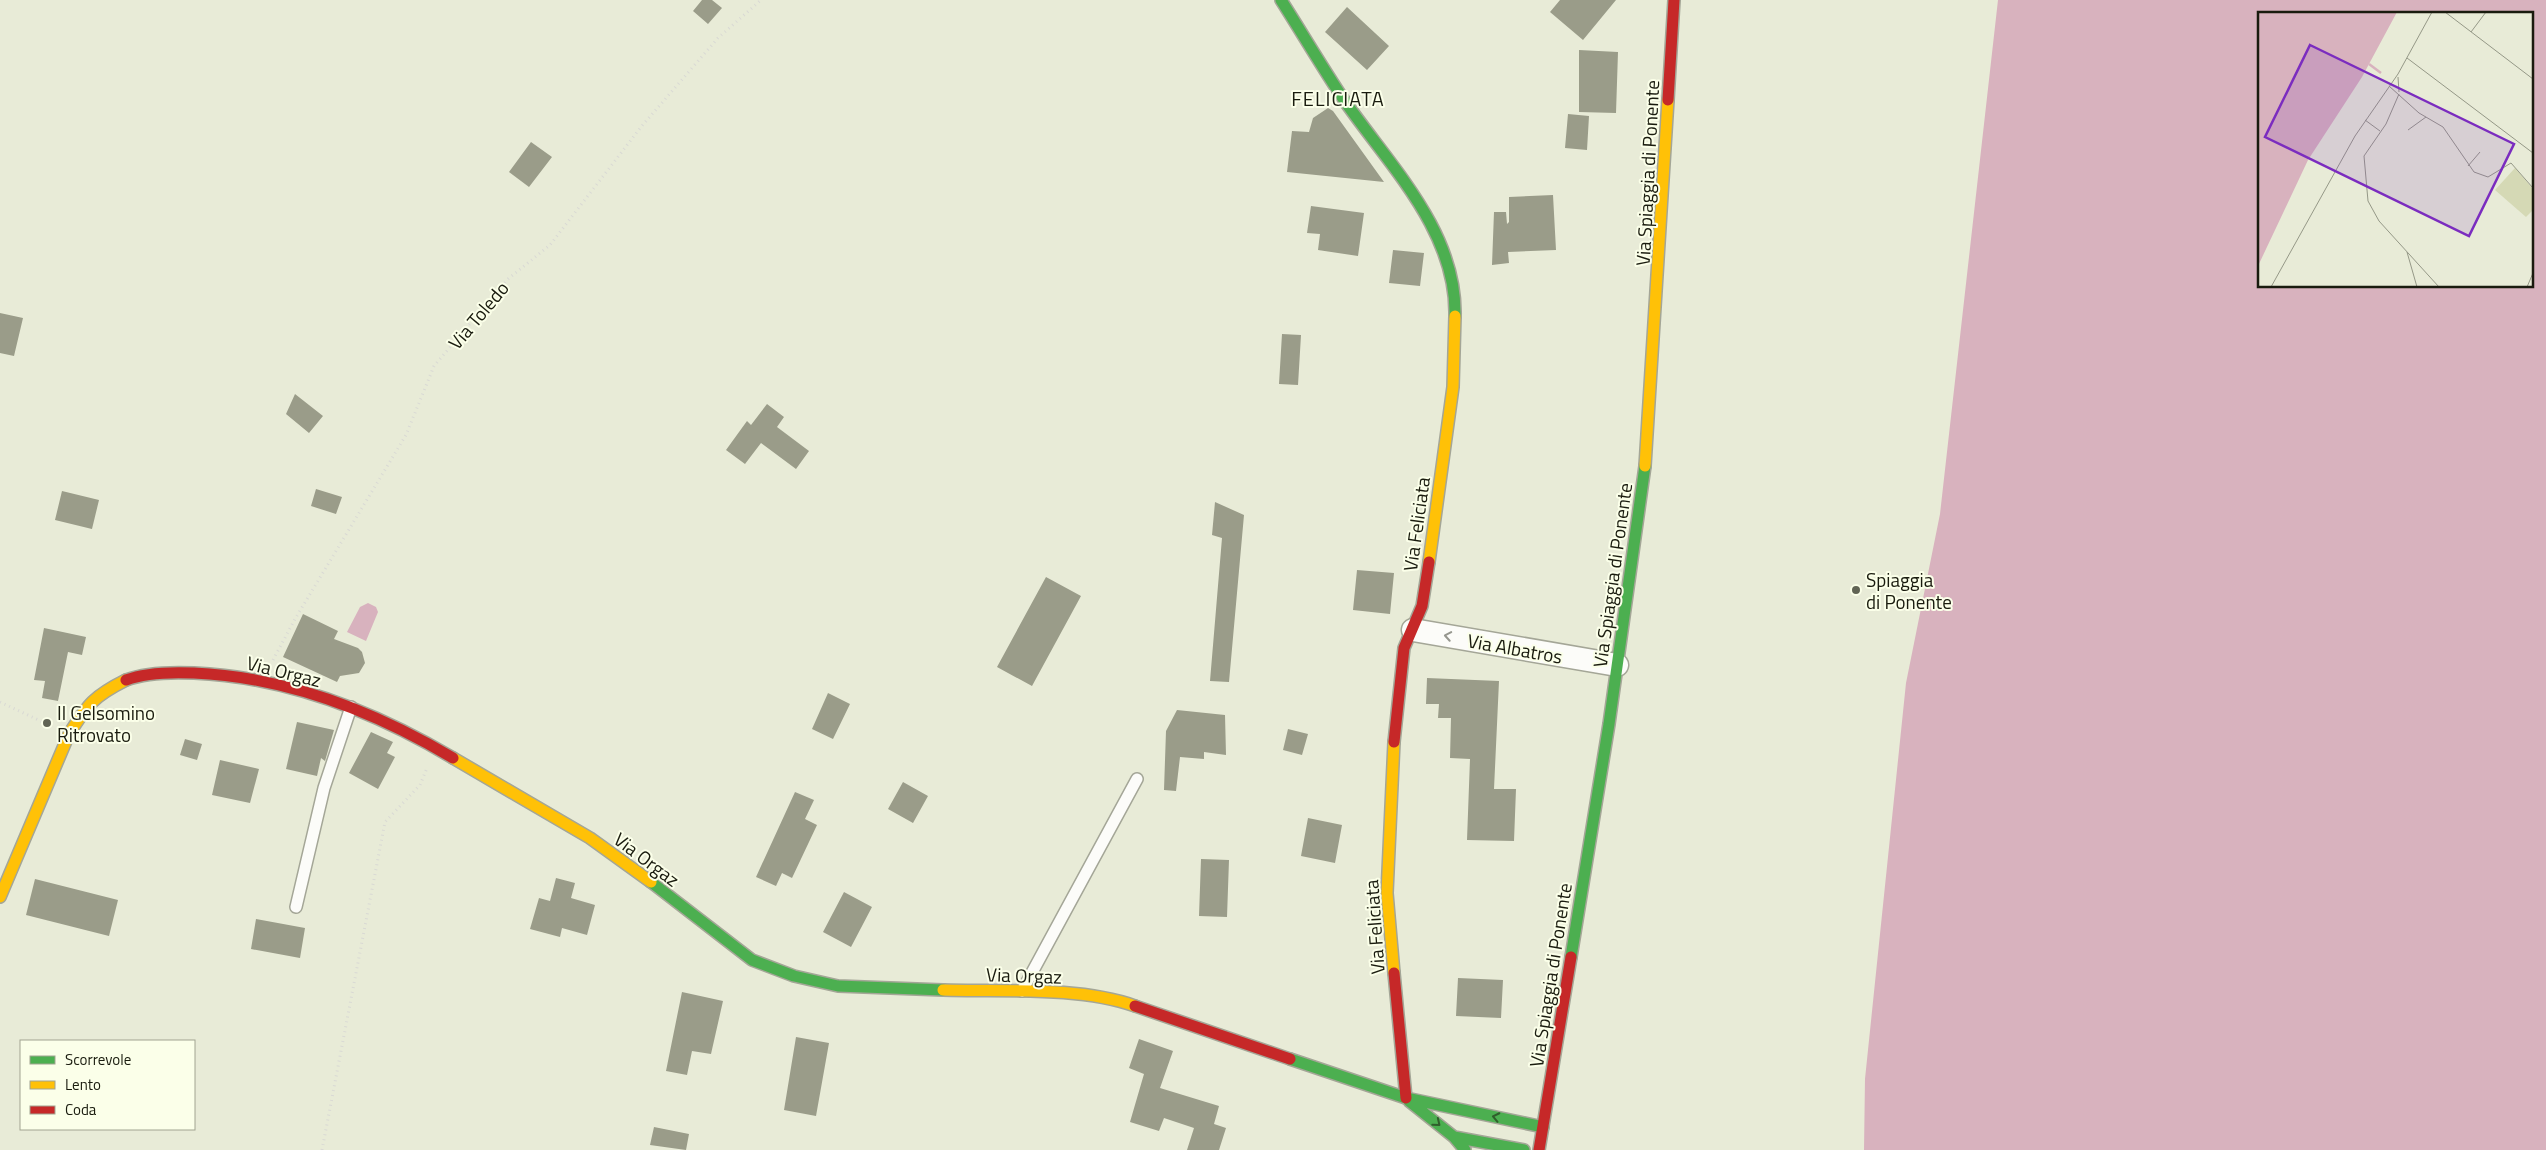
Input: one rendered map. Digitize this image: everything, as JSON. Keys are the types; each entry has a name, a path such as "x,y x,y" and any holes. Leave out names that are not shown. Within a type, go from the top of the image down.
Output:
{"street":[{"name":"Via Feliciata","path":"1281,0 1344,99 1416,199 1443,248 1455,300 1453,387 1430,558 1422,606 1404,648 1395,732 1387,893 1406,1098"},
{"name":"Via Spiaggia di Ponente","path":"1540,1150 1617,665 1647,451 1660,274 1674,0"},
{"name":"Via Albatros","path":"1413,630 1617,665"},
{"name":"Via Orgaz","path":"0,897 69,734 82,713 100,693 129,679 168,672 217,674 263,680 350,707 396,726 435,747 590,838 634,869 710,930 752,960 794,976 838,986 1077,994 1115,999 1406,1098"},
{"path":"1406,1098 1544,1127"},
{"path":"1406,1098 1454,1137 1465,1150"},
{"path":"1454,1137 1524,1150"}],"lane":[{"path":"296,907 324,788 350,707"},
{"path":"1021,992 1137,778"}],"path":[{"name":"Via Toledo","path":"263,680 295,619 406,435 434,366 508,279 550,245 641,127 718,38 760,0"},
{"path":"0,702 69,734"},
{"path":"322,1150 385,822 420,785 435,747"}],"shaded area":[{"path":"1998,0 2546,0 2546,1150 1864,1150 1865,1079 1906,683 1940,514"},
{"path":"368,603 376,607 378,612 366,641 347,632 360,607"}],"building":[{"path":"702,0 712,0 722,8 708,24 693,11"},
{"path":"1560,0 1616,0 1583,40 1550,12"},
{"path":"1347,7 1389,46 1367,70 1325,32"},
{"path":"1579,50 1618,52 1616,113 1579,112"},
{"path":"1328,108 1333,111 1384,182 1287,172 1292,131 1309,132 1313,118"},
{"path":"1568,114 1589,116 1587,150 1565,148"},
{"path":"531,142 552,157 529,187 509,172"},
{"path":"1553,195 1556,250 1508,252 1509,263 1492,265 1494,212 1506,212 1507,224 1509,222 1509,197"},
{"path":"1311,206 1364,213 1358,256 1318,250 1320,234 1307,233"},
{"path":"1393,250 1424,253 1420,286 1389,283"},
{"path":"0,313 23,318 14,356 0,353"},
{"path":"1282,334 1301,335 1298,385 1279,384"},
{"path":"295,394 323,416 309,433 286,414"},
{"path":"767,404 784,417 777,427 809,451 796,469 761,443 745,464 726,450 747,421 751,425"},
{"path":"316,489 342,497 336,514 311,506"},
{"path":"62,491 99,500 92,529 55,520"},
{"path":"1215,502 1244,515 1229,682 1210,681 1222,538 1212,535"},
{"path":"1357,570 1394,573 1390,614 1353,610"},
{"path":"1046,577 1081,596 1032,686 997,667"},
{"path":"303,614 338,631 334,639 358,648 362,652 365,663 359,673 340,676 337,682 283,657"},
{"path":"44,628 86,637 82,655 68,652 58,701 42,698 45,681 34,680"},
{"path":"1427,678 1499,681 1494,789 1516,789 1514,841 1467,840 1470,759 1450,758 1451,718 1438,718 1439,704 1426,704"},
{"path":"828,693 850,704 833,739 812,729"},
{"path":"1177,710 1225,715 1226,755 1204,752 1204,759 1180,757 1176,791 1164,790 1166,731"},
{"path":"297,722 334,730 325,761 321,758 317,776 286,769"},
{"path":"1288,729 1308,734 1302,755 1283,750"},
{"path":"371,732 393,742 387,753 395,757 378,789 349,773"},
{"path":"185,739 202,744 197,760 180,755"},
{"path":"220,760 259,769 250,803 212,795"},
{"path":"903,782 928,796 913,823 888,809"},
{"path":"795,792 814,800 805,819 817,825 792,878 782,873 776,886 756,877"},
{"path":"1308,818 1342,825 1335,863 1301,856"},
{"path":"1201,859 1229,860 1227,917 1199,916"},
{"path":"556,878 575,883 571,898 595,905 587,935 562,928 560,937 530,929 539,898 550,901"},
{"path":"35,879 118,900 109,936 26,915"},
{"path":"844,892 872,907 851,947 823,932"},
{"path":"256,919 305,928 300,958 251,949"},
{"path":"1458,978 1503,980 1501,1018 1456,1016"},
{"path":"682,992 723,1001 711,1054 692,1051 687,1075 666,1071"},
{"path":"796,1037 829,1043 816,1116 784,1110"},
{"path":"1139,1039 1173,1051 1160,1088 1219,1106 1214,1124 1226,1128 1219,1150 1187,1150 1194,1128 1164,1118 1159,1131 1130,1122 1144,1074 1129,1068"},
{"path":"654,1127 689,1134 686,1150 650,1145"}],"traffic: fast":[{"path":"1281,0 1344,100 1399,174 1433,227 1445,256 1453,285 1455,316"},
{"path":"1571,957 1609,724 1645,466"},
{"path":"651,882 752,960 794,976 838,986 943,990"},
{"path":"1290,1059 1406,1098 1543,1127"},
{"path":"1409,1101 1454,1137 1465,1150"},
{"path":"1454,1137 1524,1150"}],"traffic: slow":[{"path":"1645,466 1668,100"},
{"path":"1429,562 1453,387 1455,316"},
{"path":"0,897 69,734 81,715 99,696 126,680"},
{"path":"1394,742 1387,893 1394,973"},
{"path":"453,758 590,838 651,882"},
{"path":"943,990 1065,993 1089,995 1135,1006"}],"traffic: jam":[{"path":"1668,100 1674,0"},
{"path":"1394,742 1404,648 1422,606 1429,562"},
{"path":"126,680 151,674 194,673 263,681 329,699 392,725 453,758"},
{"path":"1539,1150 1571,957"},
{"path":"1394,973 1406,1098"},
{"path":"1135,1006 1290,1059"}],"place":[{"name":"Spiaggia di Ponente","path":"1856,590"},
{"name":"Il Gelsomino Ritrovato","path":"47,723"}],"district":[{"name":"FELICIATA","path":"1338,98"}]}
